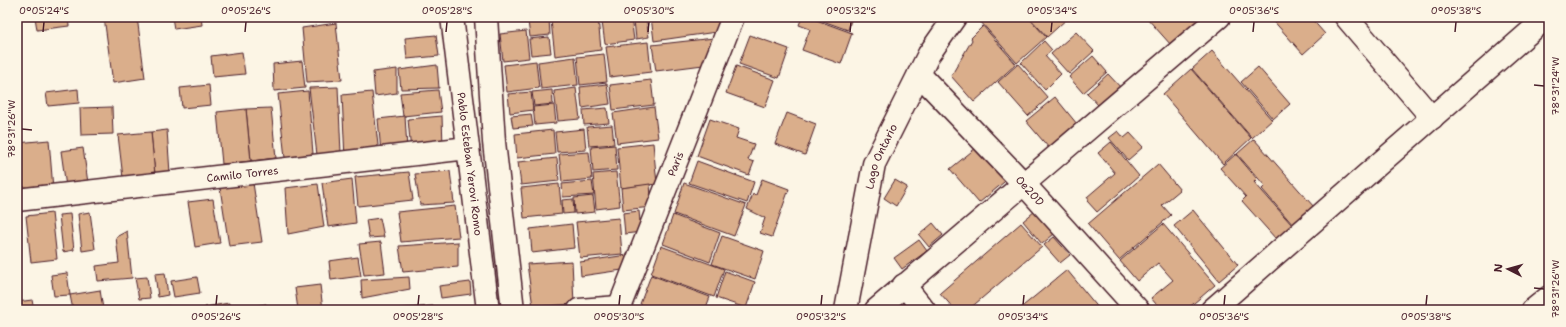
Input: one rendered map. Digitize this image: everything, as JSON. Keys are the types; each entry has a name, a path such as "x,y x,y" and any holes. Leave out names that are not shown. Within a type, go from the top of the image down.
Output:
{"street":[{"name":"Pablo Esteban Yerovi Romo","path":"452,17 488,310"},
{"path":"486,17 494,142 512,310"},
{"name":"Paris","path":"618,309 733,17"},
{"name":"Lago Ontario","path":"846,310 874,164 929,54 955,17"},
{"path":"876,310 1219,17"},
{"path":"1346,17 1432,118"},
{"path":"1212,310 1547,17"},
{"name":"Oe20D","path":"919,74 1024,184 1138,310"},
{"name":"Camilo Torres","path":"17,200 468,148"},
{"path":"904,285 924,310"},
{"path":"1533,310 1549,297"},
{"path":"579,310 618,309"}],"building":[{"path":"35,17 68,17 69,26 37,30"},
{"path":"104,17 137,17 145,78 113,83"},
{"path":"172,17 201,17 202,25 174,29"},
{"path":"506,17 542,17 507,21"},
{"path":"550,17 566,17 550,19"},
{"path":"598,17 601,50 555,56 551,21"},
{"path":"651,17 722,17 716,32 654,41"},
{"path":"802,17 808,17 852,33 841,64 802,50 810,29 799,25"},
{"path":"812,17 852,17 848,30"},
{"path":"982,17 1028,17 1046,37 1017,63 980,21"},
{"path":"1029,17 1069,17 1047,37"},
{"path":"1146,17 1198,17 1201,20 1171,45"},
{"path":"1270,17 1310,17 1325,34 1303,54"},
{"path":"631,18 634,40 605,44 602,22"},
{"path":"646,18 649,37 636,39 634,20"},
{"path":"549,19 550,35 530,37 528,21"},
{"path":"336,23 342,80 307,82 302,28"},
{"path":"983,26 1016,64 974,102 951,76 972,40 971,38"},
{"path":"526,31 529,58 503,61 500,34"},
{"path":"1076,32 1094,51 1069,74 1051,54"},
{"path":"436,35 439,56 407,59 405,38"},
{"path":"750,35 789,49 779,78 739,64"},
{"path":"549,37 551,53 531,55 529,39"},
{"path":"714,38 703,65 656,71 652,45"},
{"path":"1044,41 1052,50 1045,56 1061,74 1045,90 1021,63"},
{"path":"648,42 651,72 610,77 606,47"},
{"path":"1212,51 1272,120 1252,138 1192,69"},
{"path":"242,52 245,74 213,77 211,56"},
{"path":"604,54 607,82 580,85 577,57"},
{"path":"1093,56 1107,72 1083,93 1069,77"},
{"path":"575,57 578,85 541,89 538,62"},
{"path":"302,61 305,88 274,91 273,64"},
{"path":"536,61 539,88 507,92 504,65"},
{"path":"1018,64 1048,98 1028,116 998,82"},
{"path":"437,65 439,88 401,89 399,70"},
{"path":"736,66 775,80 765,107 726,93"},
{"path":"1258,67 1290,104 1273,119 1241,82"},
{"path":"397,69 397,93 375,96 373,72"},
{"path":"1191,69 1251,138 1223,164 1163,94"},
{"path":"1108,74 1123,90 1113,98 1110,95 1098,105 1087,93"},
{"path":"651,80 654,105 613,110 610,85"},
{"path":"607,84 610,104 582,108 580,87"},
{"path":"209,85 211,105 182,108 180,88"},
{"path":"338,87 341,153 317,155 309,88"},
{"path":"576,88 580,119 558,121 554,91"},
{"path":"78,89 79,103 48,106 46,93"},
{"path":"438,90 441,112 403,116 400,93"},
{"path":"552,90 553,104 534,106 532,92"},
{"path":"308,91 313,154 285,158 278,94"},
{"path":"372,92 379,154 345,159 342,95"},
{"path":"531,92 533,110 510,113 508,94"},
{"path":"1055,97 1077,124 1049,148 1026,121"},
{"path":"554,105 556,123 535,125 533,107"},
{"path":"112,107 113,134 81,135 80,108"},
{"path":"654,107 658,138 617,143 613,113"},
{"path":"271,108 276,158 251,161 246,109"},
{"path":"607,108 609,123 584,125 583,110"},
{"path":"246,109 251,161 222,164 217,112"},
{"path":"787,113 816,124 805,155 775,144"},
{"path":"531,114 533,126 513,128 511,116"},
{"path":"405,116 407,149 381,152 378,119"},
{"path":"442,116 443,147 411,152 408,119"},
{"path":"710,119 739,129 736,138 754,144 748,160 754,162 749,175 697,156"},
{"path":"612,125 614,144 589,146 587,127"},
{"path":"584,129 586,150 557,152 555,132"},
{"path":"167,130 170,173 155,175 151,132"},
{"path":"553,130 555,154 517,158 515,134"},
{"path":"1118,131 1124,138 1130,133 1143,147 1128,160 1109,138"},
{"path":"151,132 155,175 123,178 118,135"},
{"path":"1254,139 1314,207 1293,225 1262,189 1265,186 1237,154"},
{"path":"49,140 53,189 22,191 17,143"},
{"path":"1111,142 1139,176 1097,212 1087,201 1089,200 1087,197 1115,173 1098,153"},
{"path":"17,143 20,162 17,163"},
{"path":"653,143 657,184 621,188 617,147"},
{"path":"982,143 1010,177 979,203 950,169"},
{"path":"615,145 617,170 593,172 591,147"},
{"path":"83,148 88,183 66,187 61,151"},
{"path":"589,152 592,179 562,182 559,154"},
{"path":"1236,154 1257,179 1254,182 1292,225 1276,239 1242,201 1246,197 1220,168"},
{"path":"557,158 559,181 521,185 518,162"},
{"path":"697,161 754,182 747,203 689,183"},
{"path":"1158,164 1180,190 1162,205 1171,215 1119,260 1088,224"},
{"path":"450,171 454,203 420,205 415,174"},
{"path":"409,172 413,200 358,206 355,177"},
{"path":"616,172 620,206 596,209 593,174"},
{"path":"352,179 356,223 328,227 322,183"},
{"path":"762,179 789,189 772,237 760,233 765,218 747,209 753,194 756,195"},
{"path":"895,180 907,187 896,206 884,198"},
{"path":"592,181 594,195 563,197 562,184"},
{"path":"253,183 262,242 229,246 220,188"},
{"path":"684,183 746,205 734,236 674,214"},
{"path":"318,184 324,227 288,234 285,188"},
{"path":"559,184 562,214 524,218 521,188"},
{"path":"650,184 652,207 623,210 621,188"},
{"path":"593,196 595,212 575,214 574,198"},
{"path":"213,199 220,243 195,247 188,202"},
{"path":"573,199 574,213 563,214 562,200"},
{"path":"455,206 459,237 401,242 397,212"},
{"path":"1193,210 1238,265 1219,281 1174,226"},
{"path":"639,211 641,232 625,234 623,213"},
{"path":"1035,211 1054,234 1042,244 1023,221"},
{"path":"90,212 95,249 82,251 78,214"},
{"path":"52,213 57,259 31,262 26,216"},
{"path":"70,214 74,250 63,252 59,215"},
{"path":"673,215 720,233 710,262 663,244"},
{"path":"380,218 384,237 369,238 366,220"},
{"path":"619,218 622,254 580,258 576,222"},
{"path":"933,223 943,235 929,247 919,235"},
{"path":"1021,223 1042,247 968,310 955,310 940,293"},
{"path":"572,224 574,248 532,253 530,229"},
{"path":"1163,224 1215,285 1186,310 1161,310 1151,298 1173,280 1158,263 1137,281 1120,261"},
{"path":"127,231 132,278 98,281 96,266 119,263 116,237"},
{"path":"722,236 764,251 755,279 712,264"},
{"path":"1054,237 1070,255 1060,263 1044,245"},
{"path":"919,240 927,251 902,269 894,258"},
{"path":"381,242 385,273 364,275 359,244"},
{"path":"458,242 458,267 403,272 399,246"},
{"path":"661,246 724,269 714,297 651,274"},
{"path":"627,255 622,270 581,276 580,262"},
{"path":"358,257 361,276 331,280 329,261"},
{"path":"572,261 574,304 533,307 527,264"},
{"path":"1067,270 1100,310 1018,310"},
{"path":"725,271 755,282 746,308 716,298"},
{"path":"67,273 70,295 54,296 51,275"},
{"path":"165,273 168,295 158,297 155,274"},
{"path":"651,275 710,297 705,310 657,310 640,304"},
{"path":"147,277 150,298 139,299 135,278"},
{"path":"197,277 200,293 174,297 171,281"},
{"path":"409,277 410,289 362,298 361,280"},
{"path":"470,282 471,294 441,298 439,286"},
{"path":"320,285 323,310 298,310 295,288"},
{"path":"100,290 103,309 73,310 70,295"},
{"path":"32,300 34,310 17,310 17,302"},
{"path":"229,303 229,310 205,310 205,307"},
{"path":"266,304 266,310 239,310 239,309"},
{"path":"169,306 170,310 135,310"},
{"path":"433,306 433,310 380,310"},
{"path":"638,306 647,310 637,310"}]}
